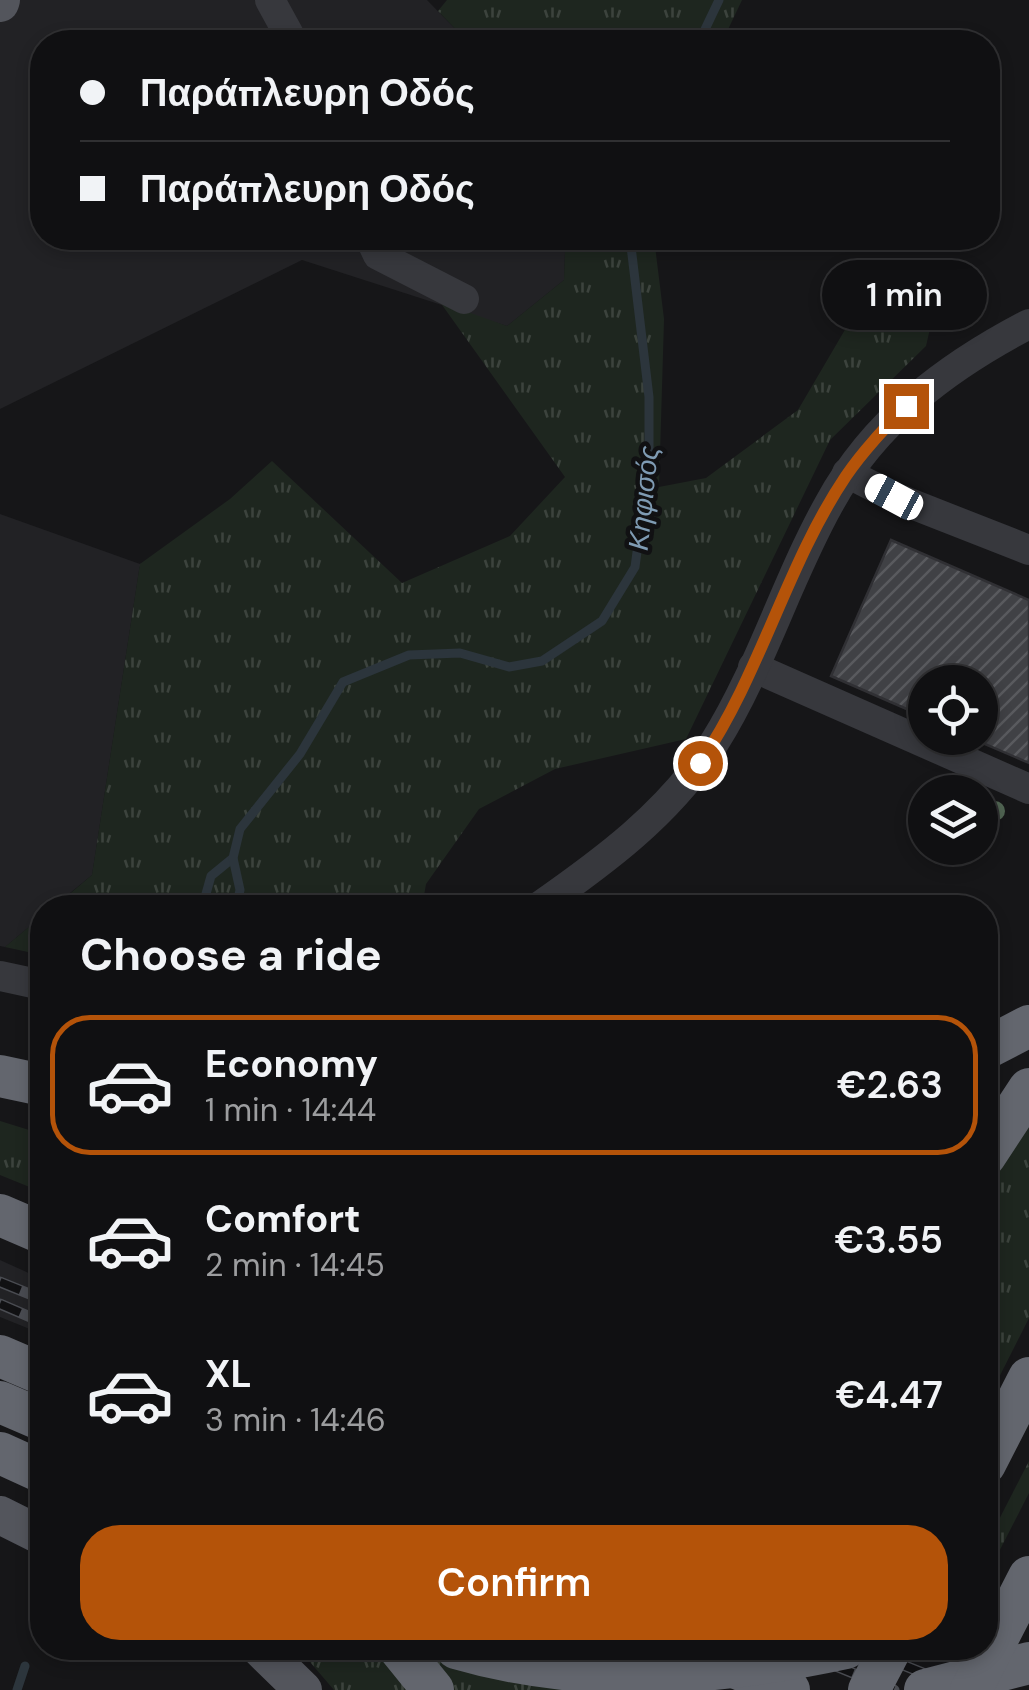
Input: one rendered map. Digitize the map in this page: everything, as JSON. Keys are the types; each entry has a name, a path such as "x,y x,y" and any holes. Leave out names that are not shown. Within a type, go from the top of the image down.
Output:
{"highway":[{"path":"998,1042 1029,1026"},
{"path":"0,1076 30,1082"},
{"path":"998,1136 1029,1089"},
{"path":"0,1215 30,1227"},
{"path":"0,1356 30,1369"},
{"path":"998,1439 1029,1378"},
{"path":"0,1402 30,1415"},
{"path":"0,1453 30,1467"},
{"path":"998,1596 1029,1580"},
{"path":"998,1641 1029,1580"},
{"path":"998,1621 1029,1634"},
{"path":"408,1660 433,1690"},
{"path":"517,1660 558,1668 675,1674 767,1660"},
{"path":"718,1660 789,1690"},
{"path":"869,1690 885,1660"},
{"path":"905,1660 921,1690 1029,1663"},
{"path":"962,1660 973,1690"},
{"path":"973,1690 988,1660"}],"main road":[{"path":"0,1515 30,1530"},
{"path":"272,1660 303,1690"}],"street":[{"path":"270,0 286,30"},
{"path":"376,250 378,255 464,299"},
{"path":"555,895 595,867 685,784 714,742 753,667 809,542 848,473 936,377 1029,324"},
{"path":"848,473 894,497 1029,550"},
{"path":"753,667 1029,789"},
{"path":"0,976 30,982"}],"shaded area":[{"path":"0,0 427,0 456,30 30,30 30,250 555,250 565,252 564,280 507,326 302,260 0,409"},
{"path":"0,514 140,564 92,875 68,895 30,895 30,926 5,947 0,946"},
{"path":"0,1260 30,1274 30,1329 0,1317"}],"green space":[{"path":"447,0 742,0 728,30 456,30 438,11"},
{"path":"555,250 655,250 664,319 659,487 706,478 798,410 863,299 934,311 926,346 830,440 686,739 555,769 479,809 426,884 424,895 68,895 92,875 140,564 230,499 272,461 402,583 510,536 565,477 440,302 507,326 564,280 565,252"},
{"path":"30,926 30,952 5,947"},
{"path":"1029,1120 1029,1318 998,1379 998,1172"},
{"path":"0,1121 30,1130 30,1187 0,1175"},
{"path":"1029,1461 1029,1493 998,1554 998,1522"},
{"path":"308,1660 626,1660 696,1690 334,1690"}],"building":[{"path":"891,540 1029,600 1029,763 998,750 998,665 908,665 908,710 831,676"}],"waterway":[{"name":"Κηφισός","path":"705,30 719,0"},
{"name":"Κηφισός","path":"239,895 233,858 240,829 300,754 343,682 409,655 460,653 509,667 542,661 602,621 635,567 649,462 649,397 631,250"},
{"name":"Κηφισός","path":"206,895 211,876 233,858"},
{"name":"Κηφισός","path":"17,1690 25,1666"}],"railway":[{"path":"0,1282 30,1294"},
{"path":"0,1304 30,1317"},
{"path":"821,1660 894,1690"},
{"path":"891,1660 965,1690"}],"route":[{"path":"700,763 753,667 829,503 848,473 906,406"}]}
